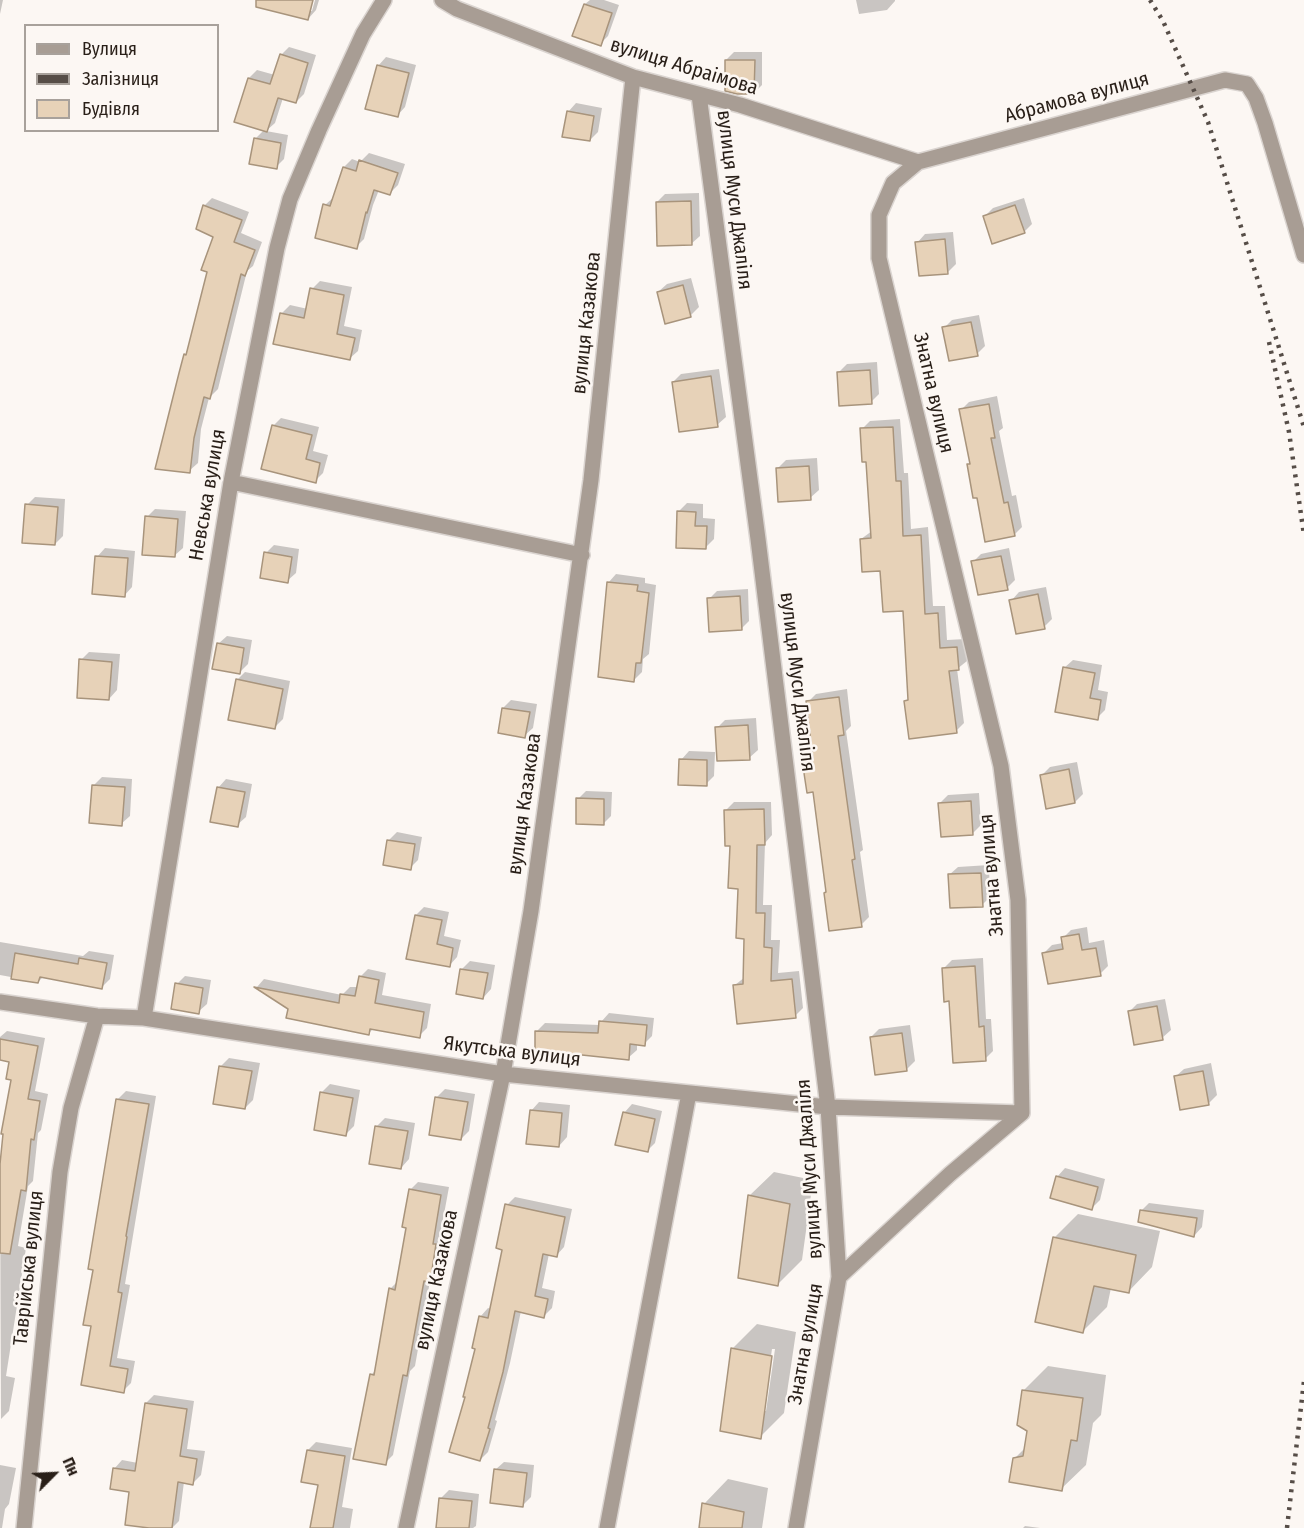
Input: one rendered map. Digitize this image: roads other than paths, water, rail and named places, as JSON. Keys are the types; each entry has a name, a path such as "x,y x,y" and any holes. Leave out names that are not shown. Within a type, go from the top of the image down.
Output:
{"street":[{"name":"Невська вулиця","path":"144,1018 231,482 277,248 290,199 319,130 363,34 384,0"},
{"name":"вулиця Абраімова","path":"442,0 457,9 633,77 740,105 918,162"},
{"name":"вулиця Казакова","path":"406,1528 503,1074 531,911 582,555 633,77"},
{"name":"Абрамова вулиця","path":"918,162 1226,80 1247,84 1256,98 1265,123 1304,255"},
{"name":"вулиця Муси Джаліля","path":"699,95 758,539 828,1107 839,1276"},
{"name":"Знатна вулиця","path":"796,1528 839,1276 950,1174 1022,1113 1018,900 1001,766 879,258 879,215 892,183 918,162"},
{"path":"231,482 582,555"},
{"name":"Якутська вулиця","path":"0,1002 97,1016 144,1018 503,1074 828,1107 1022,1113"},
{"name":"Таврійська вулиця","path":"24,1528 60,1172 71,1108 97,1016"},
{"path":"607,1528 689,1093"}],"railway":[{"path":"1150,0 1163,21 1208,122 1304,427"},
{"path":"1269,342 1289,432 1304,535"},
{"path":"1287,1528 1304,1381"}]}
